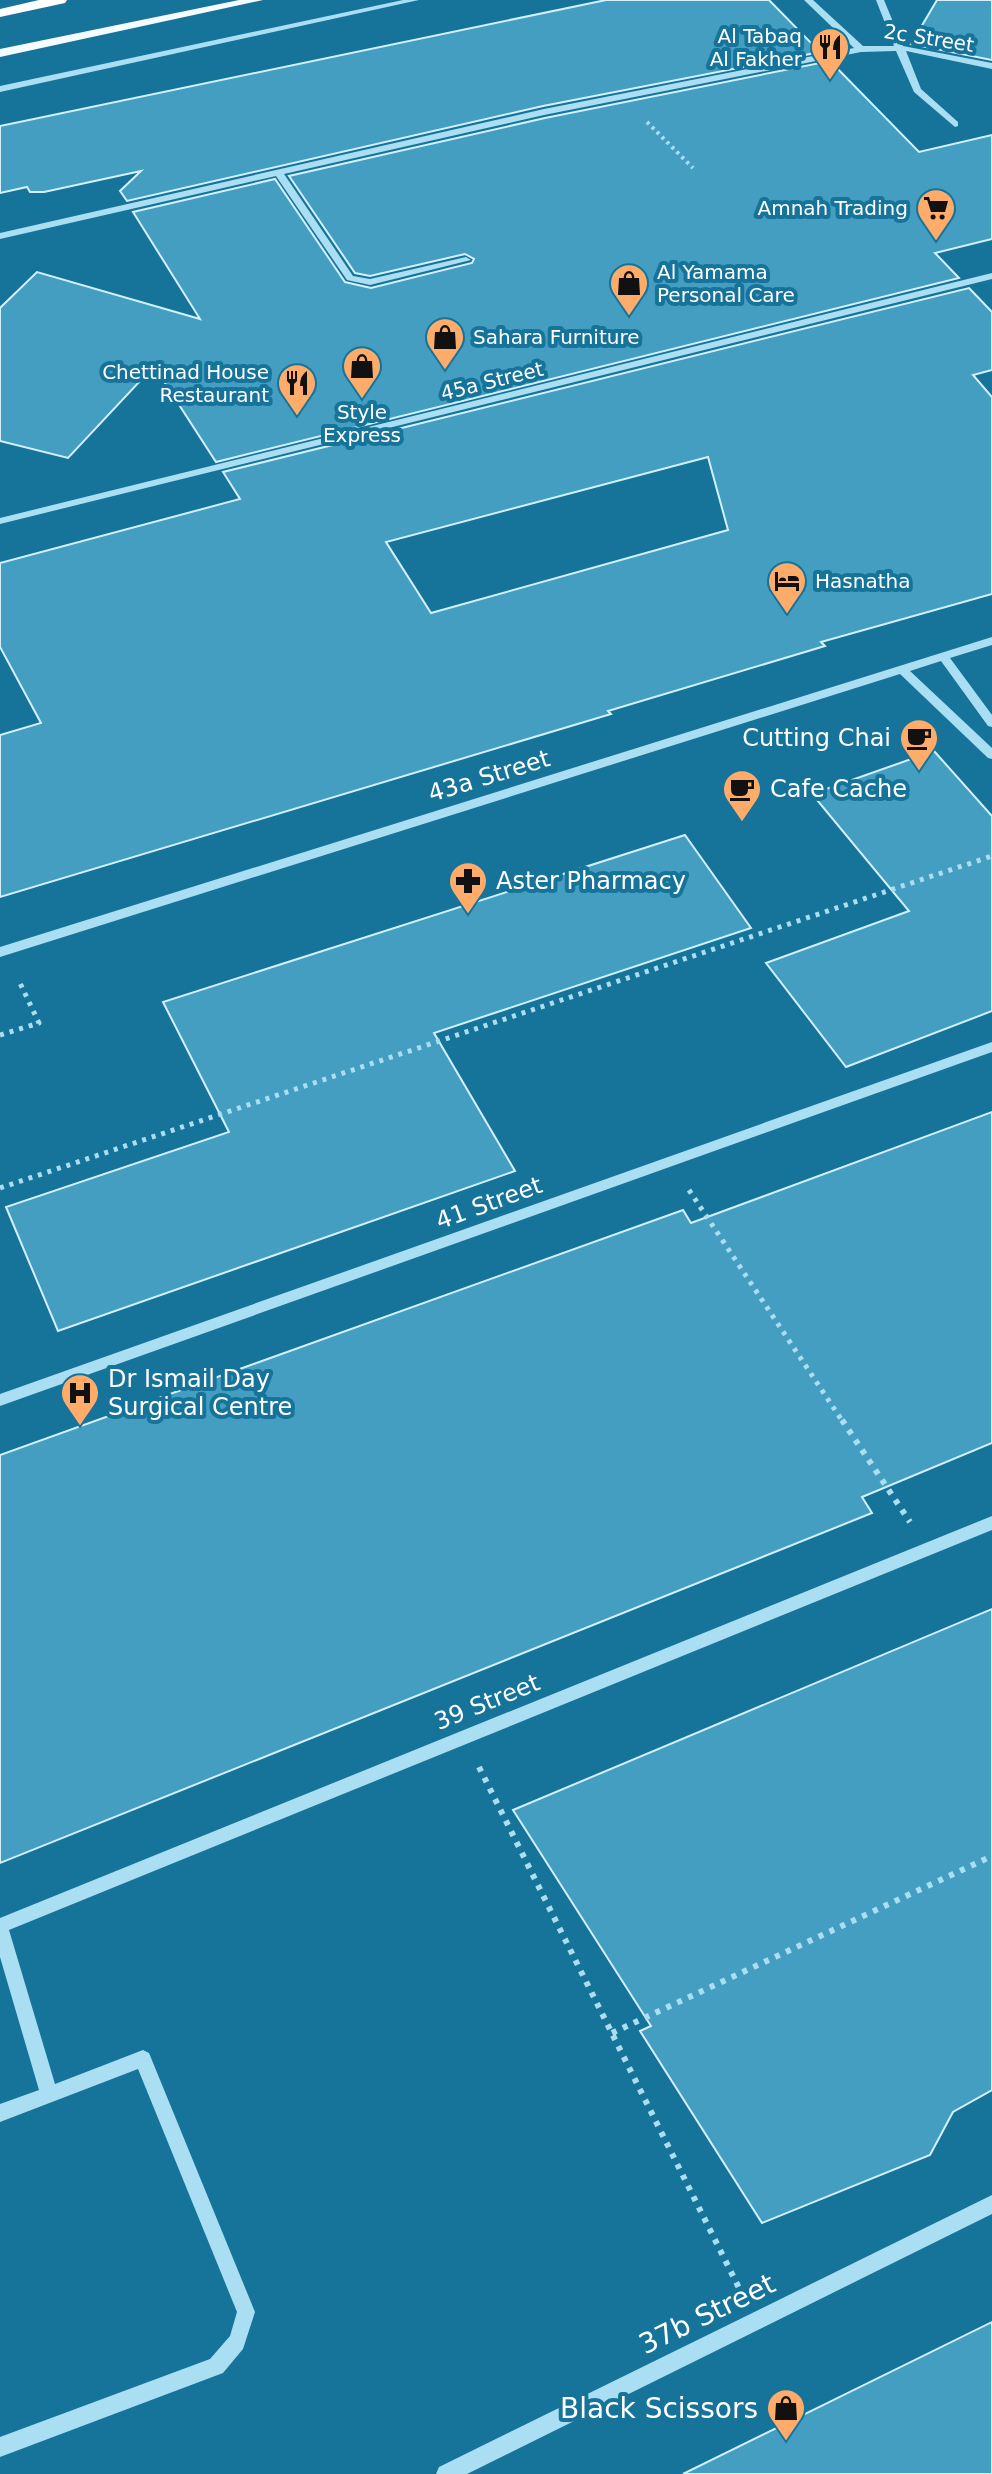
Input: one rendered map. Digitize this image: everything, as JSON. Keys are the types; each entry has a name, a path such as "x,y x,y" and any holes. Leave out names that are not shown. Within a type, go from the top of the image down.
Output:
{"highway":[{"path":"0,13 60,0"}],"main road":[{"path":"0,53 257,0"}],"street":[{"path":"0,89 415,0"},
{"path":"808,0 861,49"},
{"path":"880,0 917,90 955,124"},
{"name":"2c Street","path":"0,236 620,96 861,49 902,48 992,66"},
{"path":"279,173 350,278 370,282 466,260"},
{"name":"45a Street","path":"0,521 992,276"},
{"name":"43a Street","path":"2,952 992,641"},
{"path":"943,656 992,723"},
{"path":"902,669 992,755"},
{"name":"41 Street","path":"0,1400 992,1047"},
{"name":"39 Street","path":"0,1927 992,1523"},
{"path":"0,1927 49,2094"},
{"path":"0,2113 143,2059 246,2312 243,2333 232,2353 216,2366 0,2447"},
{"name":"37b Street","path":"446,2474 992,2204"}],"path":[{"path":"620,96 693,168"},
{"path":"0,1188 992,856"},
{"path":"0,1035 39,1023 2,952"},
{"path":"670,1162 928,1549"},
{"path":"464,1737 756,2321"},
{"path":"612,2033 992,1856"}],"building":[{"path":"606,0 769,0 820,52 543,106 127,201 120,191 141,171 44,192 30,192 27,187 0,193 0,126"},
{"path":"937,0 992,0 992,60 911,44"},
{"path":"830,61 919,152 992,135 992,239 935,253 959,278 216,462 154,366 68,458 0,441 0,308 37,272 200,319 133,212 275,179 345,282 371,288 472,263 474,259 465,254 370,276 355,273 289,176 545,118"},
{"path":"969,288 992,312 992,370 973,375 992,397 992,594 821,642 825,646 608,711 611,714 0,897 0,735 41,723 0,647 0,563 240,499 223,472","holes":["708,457 728,530 431,613 386,542"]},
{"path":"934,751 992,816 992,1011 846,1067 766,963 909,911 812,794"},
{"path":"685,835 751,928 434,1033 515,1171 58,1331 6,1207 229,1132 163,1002"},
{"path":"992,1112 992,1443 862,1497 872,1513 0,1863 0,1455 683,1210 691,1223"},
{"path":"992,1609 992,2090 953,2112 930,2155 762,2223 640,2031 651,2026 513,1810"},
{"path":"992,2322 992,2474 683,2474"}],"place":[{"name":"Al Tabaq Al Fakher","path":"830,81"},
{"name":"Amnah Trading","path":"936,242"},
{"name":"Al Yamama Personal Care","path":"629,317"},
{"name":"Sahara Furniture","path":"445,371"},
{"name":"Style Express","path":"362,400"},
{"name":"Chettinad House Restaurant","path":"297,417"},
{"name":"Hasnatha","path":"787,615"},
{"name":"Cutting Chai","path":"919,772"},
{"name":"Cafe Cache","path":"742,823"},
{"name":"Aster Pharmacy","path":"468,915"},
{"name":"Dr Ismail Day Surgical Centre","path":"80,1427"},
{"name":"Black Scissors","path":"786,2442"}]}
